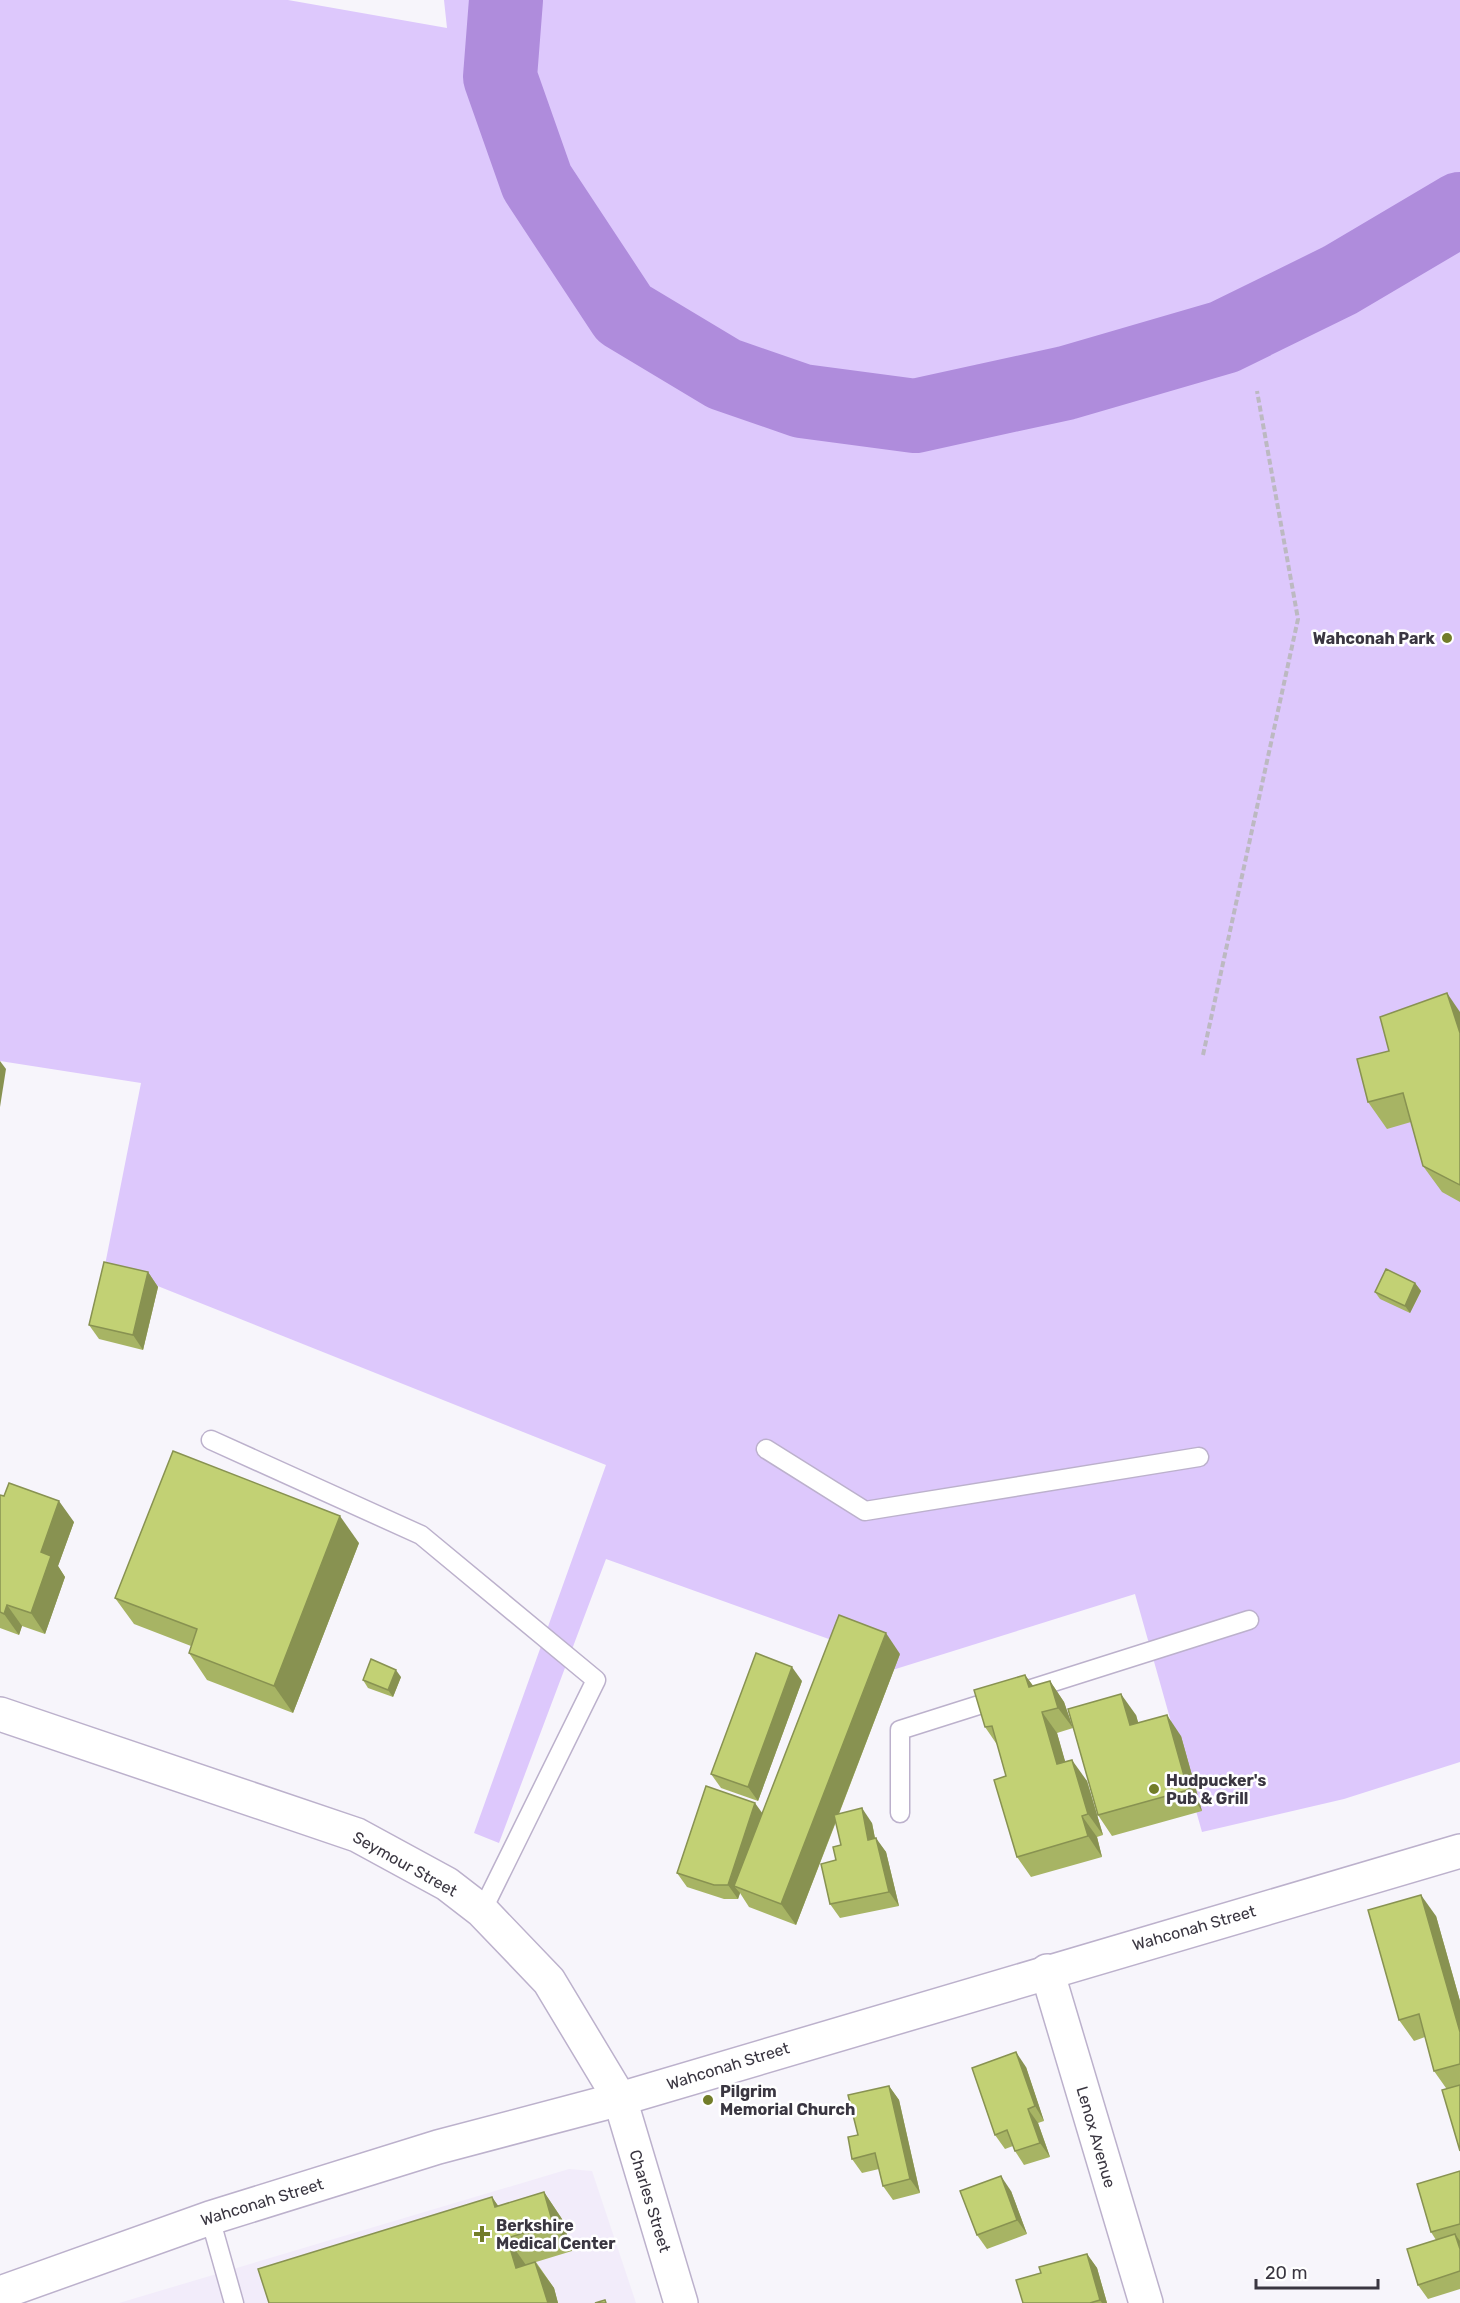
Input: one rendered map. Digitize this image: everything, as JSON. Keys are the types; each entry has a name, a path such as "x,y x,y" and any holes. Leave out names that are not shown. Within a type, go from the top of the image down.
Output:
{"street":[{"name":"Seymour Street","path":"0,1714 357,1834 447,1884 482,1911 549,1981 620,2099"},
{"name":"Wahconah Street","path":"0,2293 210,2218 438,2147 620,2099 1047,1971 1460,1851"},
{"name":"Lenox Avenue","path":"1047,1971 1146,2303"},
{"name":"Charles Street","path":"620,2099 681,2303"}],"lane":[{"path":"211,1440 421,1535 596,1680 482,1911"},
{"path":"766,1449 865,1511 1198,1457"},
{"path":"900,1813 900,1730 1249,1620"},
{"path":"210,2218 234,2303"}],"path":[{"path":"1203,1054 1298,619 1257,391"}],"shaded area":[{"name":"Wahconah Park","path":"0,0 288,0 447,28 444,0 1460,0 1460,1762 1344,1799 1202,1832 1135,1594 886,1672 890,1661 606,1559 499,1843 474,1833 606,1465 105,1265 141,1083 0,1061"},
{"name":"Berkshire Medical Center","path":"569,2169 592,2171 636,2303 119,2303"}],"building":[{"path":"1447,993 1460,1033 1460,1185 1423,1166 1403,1093 1368,1102 1357,1059 1389,1051 1380,1017"},
{"path":"104,1262 148,1272 133,1335 89,1325"},
{"path":"1386,1269 1415,1283 1405,1306 1375,1292"},
{"path":"173,1451 340,1516 274,1686 189,1653 197,1629 115,1598"},
{"path":"9,1483 59,1501 41,1552 51,1556 31,1613 7,1605 4,1614 0,1612 0,1495 4,1496"},
{"path":"839,1615 886,1633 781,1904 734,1886"},
{"path":"756,1653 792,1667 748,1787 711,1774"},
{"path":"371,1659 396,1670 388,1690 363,1680"},
{"path":"1025,1675 1029,1687 1050,1681 1058,1708 1042,1712 1057,1764 1072,1760 1088,1814 1082,1816 1088,1836 1017,1857 994,1780 1006,1776 992,1726 985,1727 974,1690"},
{"path":"1121,1694 1130,1725 1167,1715 1188,1790 1098,1815 1068,1709"},
{"path":"706,1786 755,1803 728,1885 714,1885 677,1873"},
{"path":"862,1808 868,1840 876,1838 889,1892 830,1904 821,1864 836,1860 833,1847 841,1845 834,1815"},
{"path":"1421,1895 1460,2032 1460,2064 1434,2071 1419,2014 1399,2020 1368,1910"},
{"path":"1016,2052 1035,2106 1028,2109 1040,2143 1015,2151 1007,2130 995,2135 972,2068"},
{"path":"1460,2085 1460,2151 1442,2090"},
{"path":"889,2086 910,2179 883,2186 875,2153 852,2159 848,2137 858,2135 848,2095"},
{"path":"1460,2171 1460,2224 1431,2232 1417,2184"},
{"path":"1001,2176 1017,2220 977,2235 960,2191"},
{"path":"544,2192 553,2224 507,2238 516,2268 535,2262 548,2303 269,2303 258,2269 492,2197 495,2207"},
{"path":"1455,2234 1460,2249 1460,2271 1418,2285 1407,2249"},
{"path":"1087,2254 1100,2300 1090,2303 1023,2303 1016,2280 1041,2273 1039,2267"}],"waterway":[{"path":"506,0 500,77 537,182 624,314 724,374 802,401 915,416 1066,383 1224,337 1340,280 1460,209"}],"place":[{"name":"Wahconah Park","path":"1447,638"},
{"name":"Hudpucker's Pub & Grill","path":"1154,1789"},
{"name":"Pilgrim Memorial Church","path":"708,2100"},
{"name":"Berkshire Medical Center","path":"482,2234"}]}
